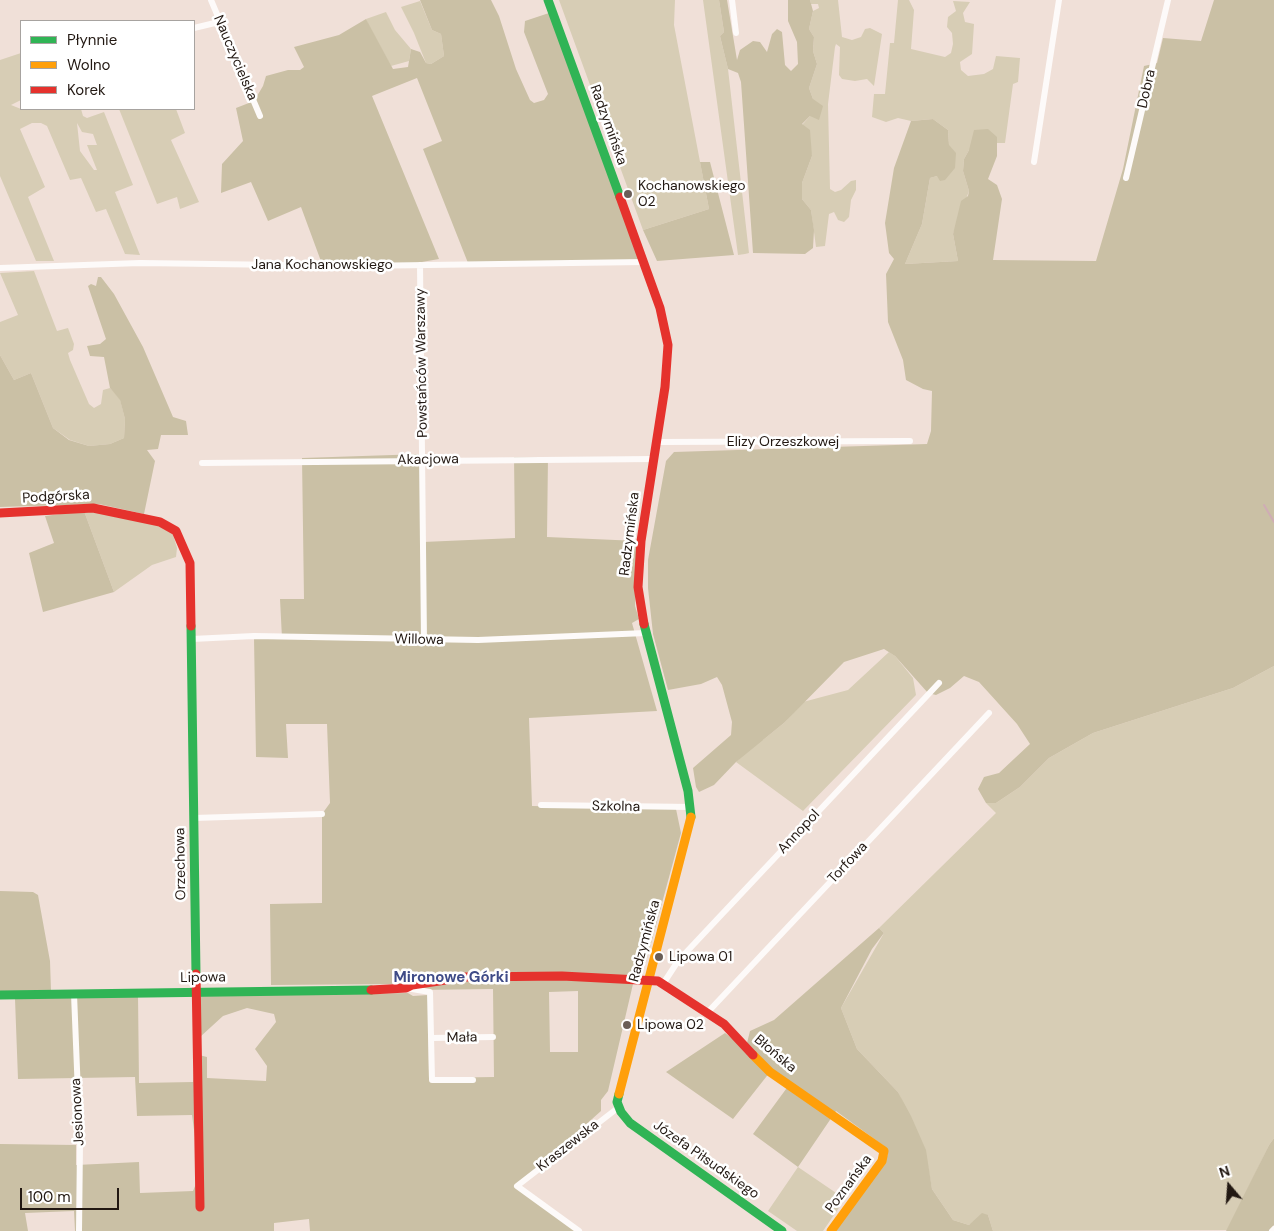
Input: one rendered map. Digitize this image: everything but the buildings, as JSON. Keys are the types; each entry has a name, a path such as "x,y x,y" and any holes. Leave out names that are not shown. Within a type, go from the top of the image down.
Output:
{"street":[{"name":"Nauczycielska","path":"211,0 260,116"},
{"name":"Radzymińska","path":"548,0 643,262 664,323 668,345 665,387 641,541 638,575 639,598 646,633 691,807 689,834 617,1094 619,1107"},
{"path":"732,0 736,33"},
{"path":"1034,162 1059,0"},
{"name":"Dobra","path":"1126,178 1168,0"},
{"path":"195,28 220,22"},
{"name":"Jana Kochanowskiego","path":"0,268 140,263 420,264 643,262"},
{"name":"Powstańców Warszawy","path":"420,264 424,641"},
{"name":"Elizy Orzeszkowej","path":"657,442 910,441"},
{"name":"Akacjowa","path":"202,463 654,459"},
{"name":"Podgórska","path":"0,513 102,509 171,526"},
{"name":"Orzechowa","path":"171,526 176,531 192,570 200,1207"},
{"name":"Willowa","path":"192,638 272,636 424,641 646,633"},
{"name":"Annopol","path":"663,984 678,961 939,683"},
{"name":"Torfowa","path":"707,1013 989,713"},
{"name":"Szkolna","path":"541,805 691,807"},
{"path":"194,818 322,814"},
{"name":"Lipowa","path":"406,988 412,985 466,977 562,976 648,980"},
{"name":"Błońska","path":"648,980 658,981 724,1024 770,1072 884,1151"},
{"name":"Lipowa","path":"0,995 406,988 430,992 432,1038"},
{"name":"Jesionowa","path":"74,994 80,1144 79,1231"},
{"name":"Mała","path":"432,1038 493,1037"},
{"path":"432,1038 432,1080 473,1080"},
{"name":"Kraszewska","path":"579,1231 517,1186 619,1107"},
{"name":"Józefa Piłsudskiego","path":"619,1107 630,1123 782,1231"},
{"name":"Poznańska","path":"831,1231 882,1162 884,1151"}],"shaded area":[{"path":"420,0 491,0 499,16 516,69 530,100 534,103 544,100 548,94 524,32 525,21 552,12 642,262 468,263 423,149 442,141 417,78 372,96 439,259 416,263 322,264 301,207 268,221 251,182 221,193 222,164 243,141 236,108 254,101 263,86 266,76 288,70 300,70 304,67 294,47 339,35 366,19 393,69 408,67 411,49 420,52 426,63 431,64 444,56 441,34 432,30"},
{"path":"559,0 675,0 674,25 709,209 643,230"},
{"path":"703,0 719,0 724,32 720,36 728,69 749,253 745,254 738,255"},
{"path":"719,0 727,0 737,60 740,50 753,41 760,42 767,52 772,34 777,29 782,32 785,65 791,71 798,64 797,42 788,21 788,0 810,0 813,11 809,29 814,37 813,51 817,64 809,88 813,99 823,106 819,120 810,116 802,124 810,130 812,156 802,183 802,199 811,210 814,230 813,248 805,254 753,253 741,82 738,73 728,69 720,36 724,32"},
{"path":"810,0 838,0 842,37 852,40 861,37 865,29 870,28 882,34 874,86 867,79 855,81 842,79 839,75 840,47 836,44 835,47 828,104 830,189 835,192 841,190 851,181 856,180 856,190 851,200 849,217 844,222 838,220 834,212 829,214 825,246 816,247 811,210 802,199 802,183 812,156 802,125 810,116 813,99 809,88 817,64 813,51 814,37 809,29 813,11 819,8 818,4 811,4"},
{"path":"898,0 909,0 914,10 911,49 945,57 951,53 953,44 952,33 947,27 948,17 956,11 953,1 970,2 963,13 965,22 974,24 972,54 960,62 961,70 968,76 984,74 993,69 996,56 1020,58 1018,82 1013,84 1005,143 997,143 997,137 969,150 964,159 963,171 969,191 953,234 958,261 905,264 922,224 930,178 937,176 949,145 948,130 933,119 911,121 898,118 886,122 872,117 874,94 885,94 890,43 894,43"},
{"path":"1214,0 1274,0 1274,666 1233,688 1093,733 1049,758 1020,787 996,803 986,803 978,789 984,777 999,773 1030,744 1017,724 979,682 964,676 950,688 936,695 928,693 895,656 884,649 844,662 784,723 736,762 714,785 699,792 696,787 693,768 731,735 732,722 722,685 717,677 701,684 668,690 653,634 648,588 648,560 666,461 674,452 927,444 931,431 932,391 923,389 906,380 903,360 888,322 886,274 894,259 889,253 885,223 894,168 911,121 933,119 948,130 949,145 956,153 955,168 945,180 940,181 937,176 930,178 922,224 905,264 958,261 953,234 961,201 968,196 969,191 963,171 964,159 969,150 974,130 988,129 997,137 997,156 988,179 997,185 1002,199 993,260 1096,261 1123,169 1144,66 1157,63 1163,38 1201,41"},
{"path":"420,1 432,30 441,34 444,56 431,64 426,63 401,7"},
{"path":"386,12 395,30 411,49 409,61 391,66 366,19"},
{"path":"20,53 20,100 11,105 20,110 81,110 83,116 87,118 104,112 133,185 115,192 140,255 125,254 106,209 96,212 81,178 70,180 47,126 41,123 32,123 20,129 45,187 28,197 54,261 36,261 0,176 0,60","holes":["77,123 82,132 93,134 97,145 87,145 97,170 94,170 80,151"]},
{"path":"119,110 176,110 185,133 171,140 199,202 180,209 177,197 157,204"},
{"path":"700,162 710,162 734,255 657,261 643,230 709,209"},
{"path":"34,271 57,331 68,328 74,344 73,350 68,353 89,404 94,408 101,404 103,390 110,388 120,399 125,419 124,438 110,444 89,446 70,440 53,428 31,373 14,380 0,355 0,322 18,315 0,273"},
{"path":"98,277 101,277 114,294 143,347 173,417 186,421 188,435 161,435 158,449 147,450 155,461 144,514 99,504 0,507 0,355 14,380 31,373 53,428 69,440 89,446 110,444 124,438 125,419 120,400 110,388 104,357 90,356 87,346 100,344 106,339 88,286 91,284 96,286"},
{"path":"423,454 423,542 515,538 514,457 548,457 547,537 638,541 635,606 639,619 632,623 657,711 529,718 532,806 676,809 681,833 646,962 635,976 441,977 400,984 271,985 270,904 322,903 322,814 330,803 327,724 286,724 288,758 256,757 254,638 282,638 280,599 304,599 302,458"},
{"path":"98,509 171,528 177,548 176,557 152,565 114,592 84,511"},
{"path":"84,511 114,592 43,612 29,553 54,543 45,516"},
{"path":"889,652 895,656 913,678 916,695 803,811 736,762 754,741 763,740 784,723 803,702 848,690"},
{"path":"1274,666 1274,1138 1228,1230 993,1231 988,1215 969,1225 953,1220 932,1189 925,1150 898,1092 857,1049 841,1008 884,933 879,928 996,813 986,803 996,803 1020,787 1049,758 1093,733 1233,688"},
{"path":"0,891 33,892 38,895 50,961 51,991 0,992"},
{"path":"879,928 884,933 872,949 841,1008 857,1049 898,1092 911,1116 926,1150 932,1189 953,1220 969,1225 982,1213 988,1215 993,1231 834,1231 885,1160 888,1154 884,1146 836,1111 798,1167 753,1134 789,1085 770,1072 733,1119 666,1072 725,1033 760,1059 747,1043 750,1031 774,1020"},
{"path":"491,978 628,981 633,984 608,1091 601,1100 601,1111 517,1186 579,1231 310,1231 309,1219 274,1223 274,1231 75,1231 74,1211 25,1213 28,1231 0,1231 0,1144 76,1145 76,1165 139,1162 140,1193 193,1191 200,1174 192,1115 137,1116 135,1077 18,1079 15,999 138,995 139,1083 193,1082 195,1054 207,1057 207,1078 266,1081 267,1066 255,1049 276,1022 274,1014 247,1008 223,1016 200,1037 200,996 408,993 413,996 428,995 429,1078 494,1077 493,989 419,990 418,986","holes":["578,991 578,1052 550,1052 549,992"]},
{"path":"1274,1138 1274,1225 1269,1231 1226,1231 1269,1145"},
{"path":"798,1167 845,1199 823,1231 797,1231 768,1211"}],"waterway":[{"path":"1264,505 1274,522"}],"traffic: fast":[{"path":"548,0 620,197"},
{"path":"644,624 688,791 691,817"},
{"path":"191,626 196,974"},
{"path":"0,995 371,990"},
{"path":"619,1094 617,1102 621,1112 630,1123 782,1231"}],"traffic: slow":[{"path":"619,1094 691,817"},
{"path":"753,1055 770,1072 884,1151 882,1161 831,1231"}],"traffic: jam":[{"path":"620,197 660,308 668,345 665,387 641,541 638,587 644,624"},
{"path":"0,513 93,508 160,522 176,531 190,563 191,626"},
{"path":"196,974 200,1207"},
{"path":"371,990 406,988 412,985 466,977 562,976 658,981 724,1024 753,1055"}],"place":[{"name":"Kochanowskiego 02","path":"628,194"},
{"name":"Lipowa 01","path":"659,957"},
{"name":"Lipowa 02","path":"627,1025"}],"district":[{"name":"Mironowe Górki","path":"451,978"}]}
